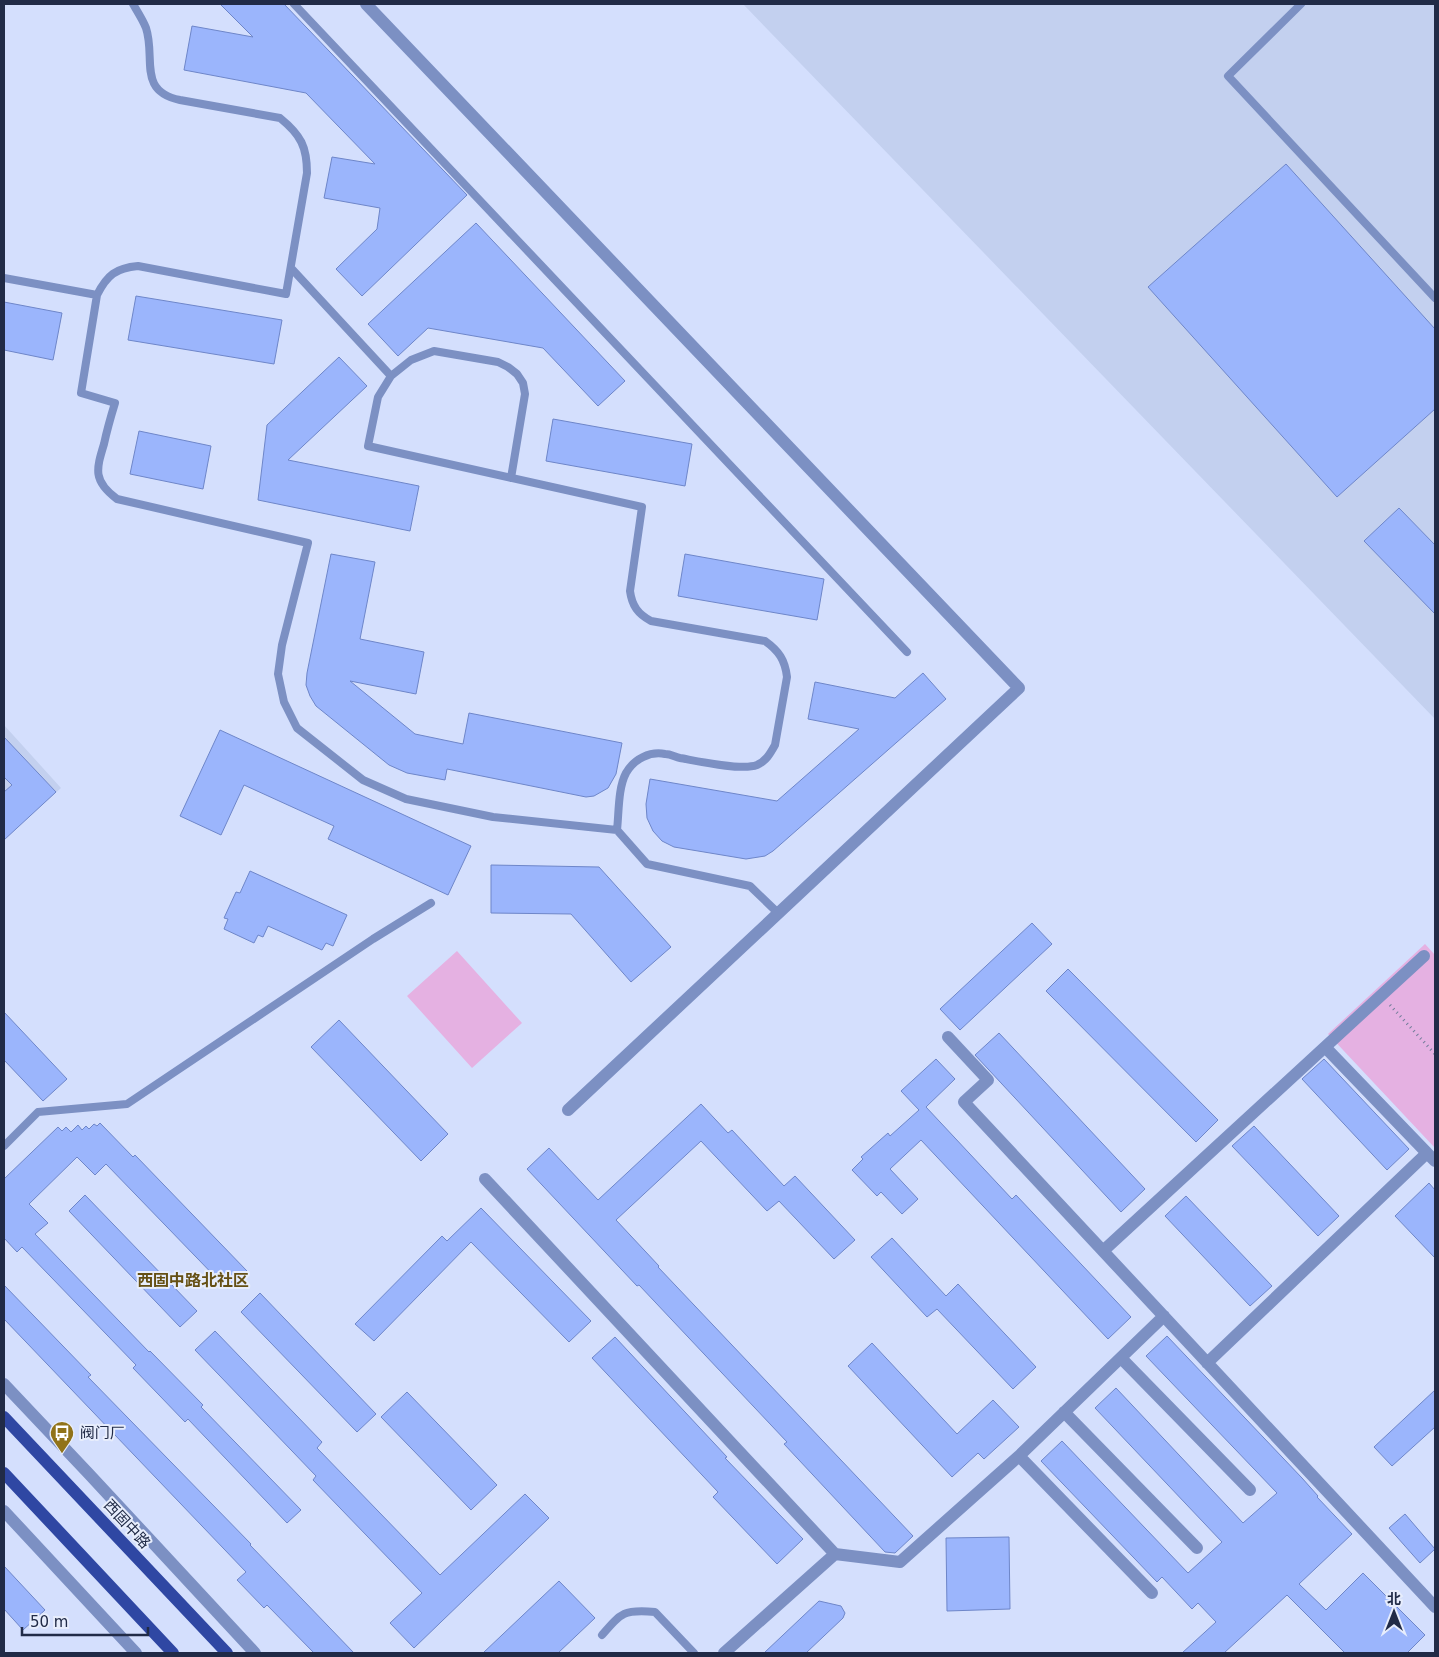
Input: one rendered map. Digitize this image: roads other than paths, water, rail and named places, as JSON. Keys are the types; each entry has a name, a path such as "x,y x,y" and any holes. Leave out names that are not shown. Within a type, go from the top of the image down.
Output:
{"main road":[{"name":"西固中路","path":"4,1417 227,1653"},
{"path":"4,1473 173,1653"}],"street":[{"path":"366,4 1019,688 568,1110"},
{"path":"1103,1251 1424,956"},
{"path":"948,1037 988,1080 964,1102 1435,1608"},
{"path":"1207,1363 1431,1157 1325,1047"},
{"path":"485,1179 835,1554 900,1562 1019,1456 1164,1316"},
{"path":"1121,1358 1250,1490"},
{"path":"4,1384 255,1653"},
{"path":"1064,1412 1197,1548"},
{"path":"1019,1456 1152,1593"},
{"path":"4,1511 134,1653"},
{"path":"724,1653 835,1554"}],"lane":[{"path":"133,4 146,28 151,59 149,69 151,78 155,87 162,94 170,98 280,118 293,128 302,142 307,157 307,173 286,294 138,266 125,267 112,273 103,283 97,295 81,393 115,403 98,460 99,477 108,492 117,499 308,543 282,645 278,674 284,702 298,728 363,780 406,798 493,817 617,830 647,864 750,886 778,913"},
{"path":"294,4 907,652"},
{"path":"1301,4 1228,76 1435,298"},
{"path":"291,268 391,376"},
{"path":"4,278 97,295"},
{"path":"511,478 525,394 523,383 517,374 498,362 434,351 411,360 391,376 378,397 368,446 511,478 642,507 630,591 631,600 642,616 651,621 764,642 774,647 786,666 787,677 775,745 764,761 747,767 678,758 667,754 655,753 643,756 634,763 624,778 617,830"},
{"path":"4,1146 38,1112 127,1104 372,938 431,903"},
{"path":"602,1635 620,1614 642,1611 655,1612 694,1653"}],"place":[{"name":"阀门厂","path":"62,1454"}],"district":[{"name":"西固中路北社区","path":"193,1280"}]}
